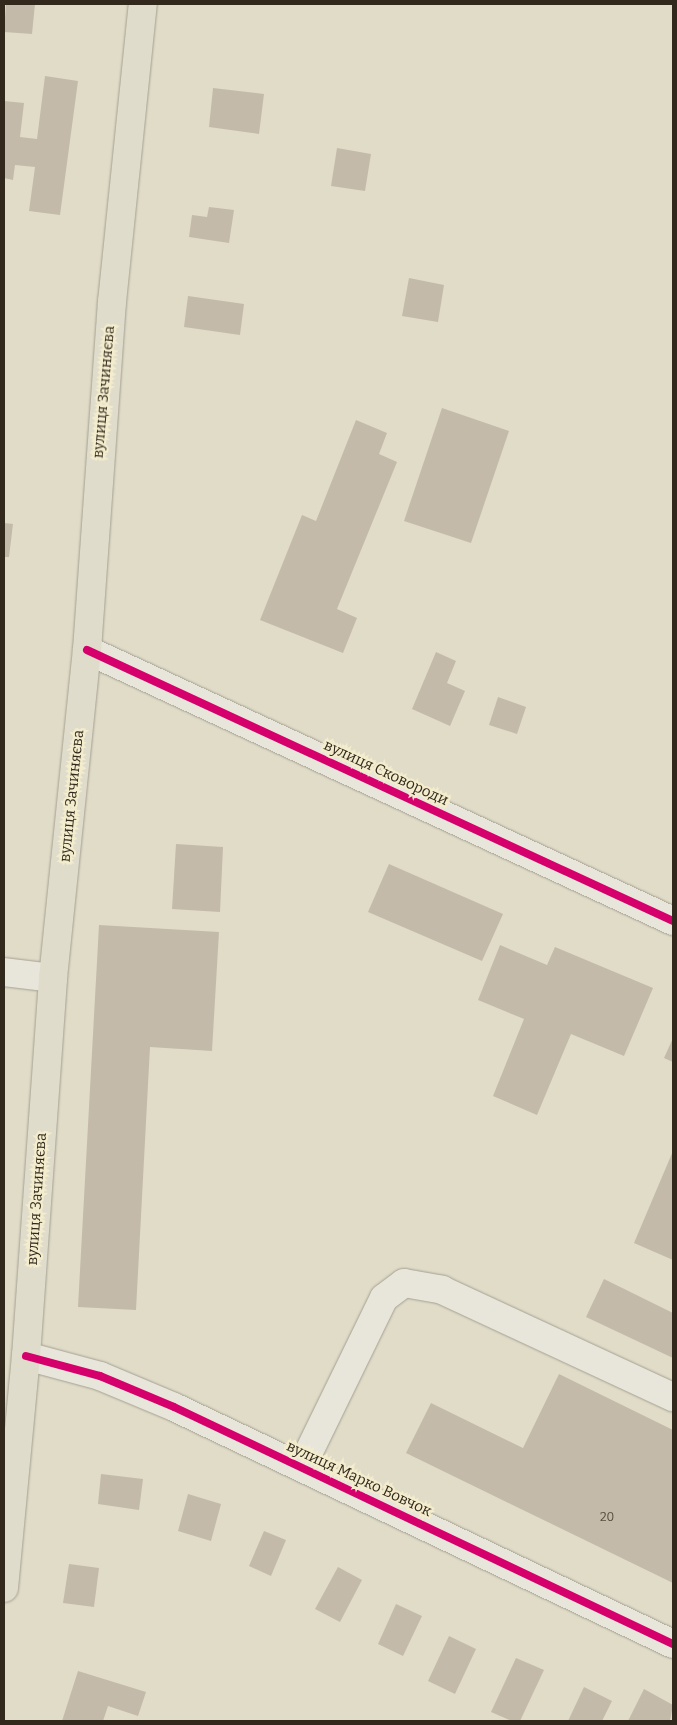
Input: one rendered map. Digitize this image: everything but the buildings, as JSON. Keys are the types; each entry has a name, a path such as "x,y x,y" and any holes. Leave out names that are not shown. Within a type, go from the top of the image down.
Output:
{"main road":[{"name":"вулиця Зачиняєва","path":"4,1588 9,1475 26,1356 54,978 88,650 112,302 143,4"}],"street":[{"name":"вулиця Сковороди","path":"88,650 673,921"},
{"path":"4,972 54,978"},
{"path":"302,1466 384,1298 404,1283 442,1290 673,1397"},
{"name":"вулиця Марко Вовчок","path":"26,1356 100,1376 302,1466 673,1644"}],"cycle path":[{"path":"87,650 673,921"},
{"path":"26,1356 100,1376 174,1407 673,1644"}]}
